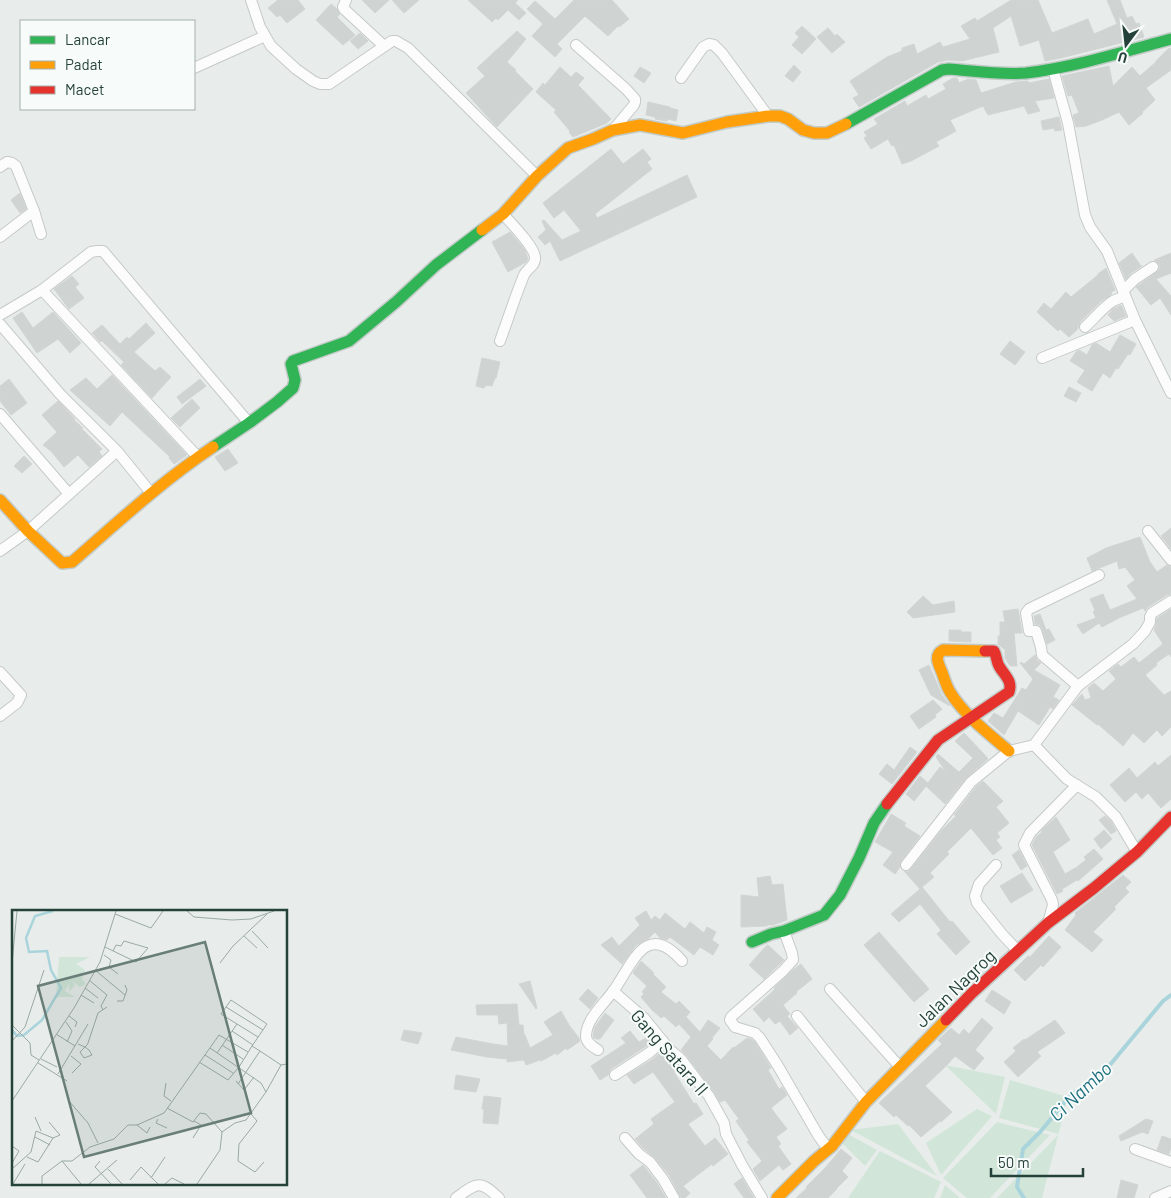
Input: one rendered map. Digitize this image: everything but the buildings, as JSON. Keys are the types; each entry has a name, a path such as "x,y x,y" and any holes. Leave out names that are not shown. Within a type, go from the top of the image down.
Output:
{"street":[{"path":"251,0 260,27 271,46 296,69 316,83 329,84 392,41 396,41 408,48 538,176"},
{"path":"346,0 344,9 384,46"},
{"path":"195,68 264,36"},
{"path":"0,500 28,531 62,563 72,562 150,493 198,457 249,423 293,388 295,380 291,364 293,362 349,341 396,302 436,265 502,214 567,148 613,130 640,125 684,133 727,122 768,116 780,116 804,130 814,133 827,133 849,123 942,70 1024,73 1109,56 1171,38"},
{"path":"681,78 703,48 708,44 714,45 722,53 768,116"},
{"path":"576,45 635,99 634,105 613,130"},
{"path":"1053,68 1068,124 1090,227 1107,251 1135,320 1171,393"},
{"path":"0,167 7,162 16,166 42,234"},
{"path":"0,238 34,212"},
{"path":"500,341 524,276 527,270 535,263 536,257 528,243 502,214"},
{"path":"0,315 42,290 91,252 103,251 249,423"},
{"path":"1085,327 1124,294 1135,279 1153,267"},
{"path":"42,290 198,457"},
{"path":"1042,358 1135,320"},
{"path":"0,324 60,394 117,450 150,493"},
{"path":"0,414 69,494"},
{"path":"0,551 28,531 117,450"},
{"path":"1148,531 1171,560"},
{"path":"1078,686 1042,655 1036,631 1029,631 1026,613 1029,609 1099,575"},
{"path":"906,865 971,782 1009,750 1034,745 1078,686 1133,644 1145,631 1152,613 1171,601"},
{"path":"752,942 824,915 840,895 874,823 938,740 971,718 1008,692 1011,688 1011,682 997,662 994,651 943,650 939,652 937,656 938,663 950,692 971,718 1009,750"},
{"path":"0,672 21,695 17,703 0,716"},
{"path":"1034,745 1067,779 1096,797 1116,818 1137,852"},
{"path":"1048,923 1053,905 1052,900 1024,845 1030,833 1077,785"},
{"name":"Jalan Nagrog","path":"777,1198 832,1146 866,1102 972,993 1048,923 1137,852 1171,817"},
{"path":"996,865 979,884 975,896 977,904 1018,950"},
{"path":"784,931 792,953 792,960 783,971 743,1005 730,1020 735,1028 755,1033 760,1038 828,1149"},
{"path":"598,1050 587,1041 587,1030 592,1018 613,991 637,953 649,945 662,945 674,951 682,961"},
{"path":"830,989 900,1066"},
{"name":"Gang Satara II","path":"613,991 644,1018 662,1041 681,1059 709,1096 724,1122 726,1134 762,1198"},
{"path":"797,1016 866,1102"},
{"path":"615,1075 650,1053 662,1041"},
{"path":"625,1138 639,1154 650,1162 674,1198"},
{"path":"1135,1149 1171,1162"},
{"path":"456,1198 476,1185 483,1185 500,1198"},
{"path":"1155,1198 1171,1191"}],"green space":[{"path":"945,1065 1005,1077 996,1114"},
{"path":"1010,1080 1068,1097 1059,1134 999,1118"},
{"path":"977,1109 992,1116 941,1175 926,1143"},
{"path":"997,1122 1050,1135 990,1198 967,1198 943,1178"},
{"path":"898,1124 937,1176 851,1130"},
{"path":"848,1134 877,1150 865,1166 842,1143"},
{"path":"1058,1135 1042,1198 997,1198"},
{"path":"880,1151 941,1182 934,1198 848,1198"},
{"path":"945,1185 960,1198 940,1198"}],"waterway":[{"name":"Ci Nambo","path":"1024,1198 1017,1187 1023,1149 1041,1131 1068,1098 1109,1066 1163,1001 1171,995"}],"traffic: fast":[{"path":"846,124 942,70 1026,73 1081,63 1171,39"},
{"path":"213,447 249,423 293,388 295,380 291,364 293,361 349,341 396,302 436,265 482,230"},
{"path":"752,942 824,915 840,895 874,823 887,804"}],"traffic: slow":[{"path":"482,230 503,214 537,176 568,148 613,130 640,125 683,133 727,122 768,116 780,116 788,119 803,130 814,133 827,133 846,124"},
{"path":"0,500 28,531 62,563 72,562 158,488 213,447"},
{"path":"985,651 943,650 938,654 938,662 947,687 962,709 1009,751"},
{"path":"777,1198 832,1146 866,1102 946,1020"}],"traffic: jam":[{"path":"887,804 938,740 1009,692 1009,681 998,664 994,651 985,651"},
{"path":"946,1020 972,993 1048,923 1137,852 1171,817"}]}
